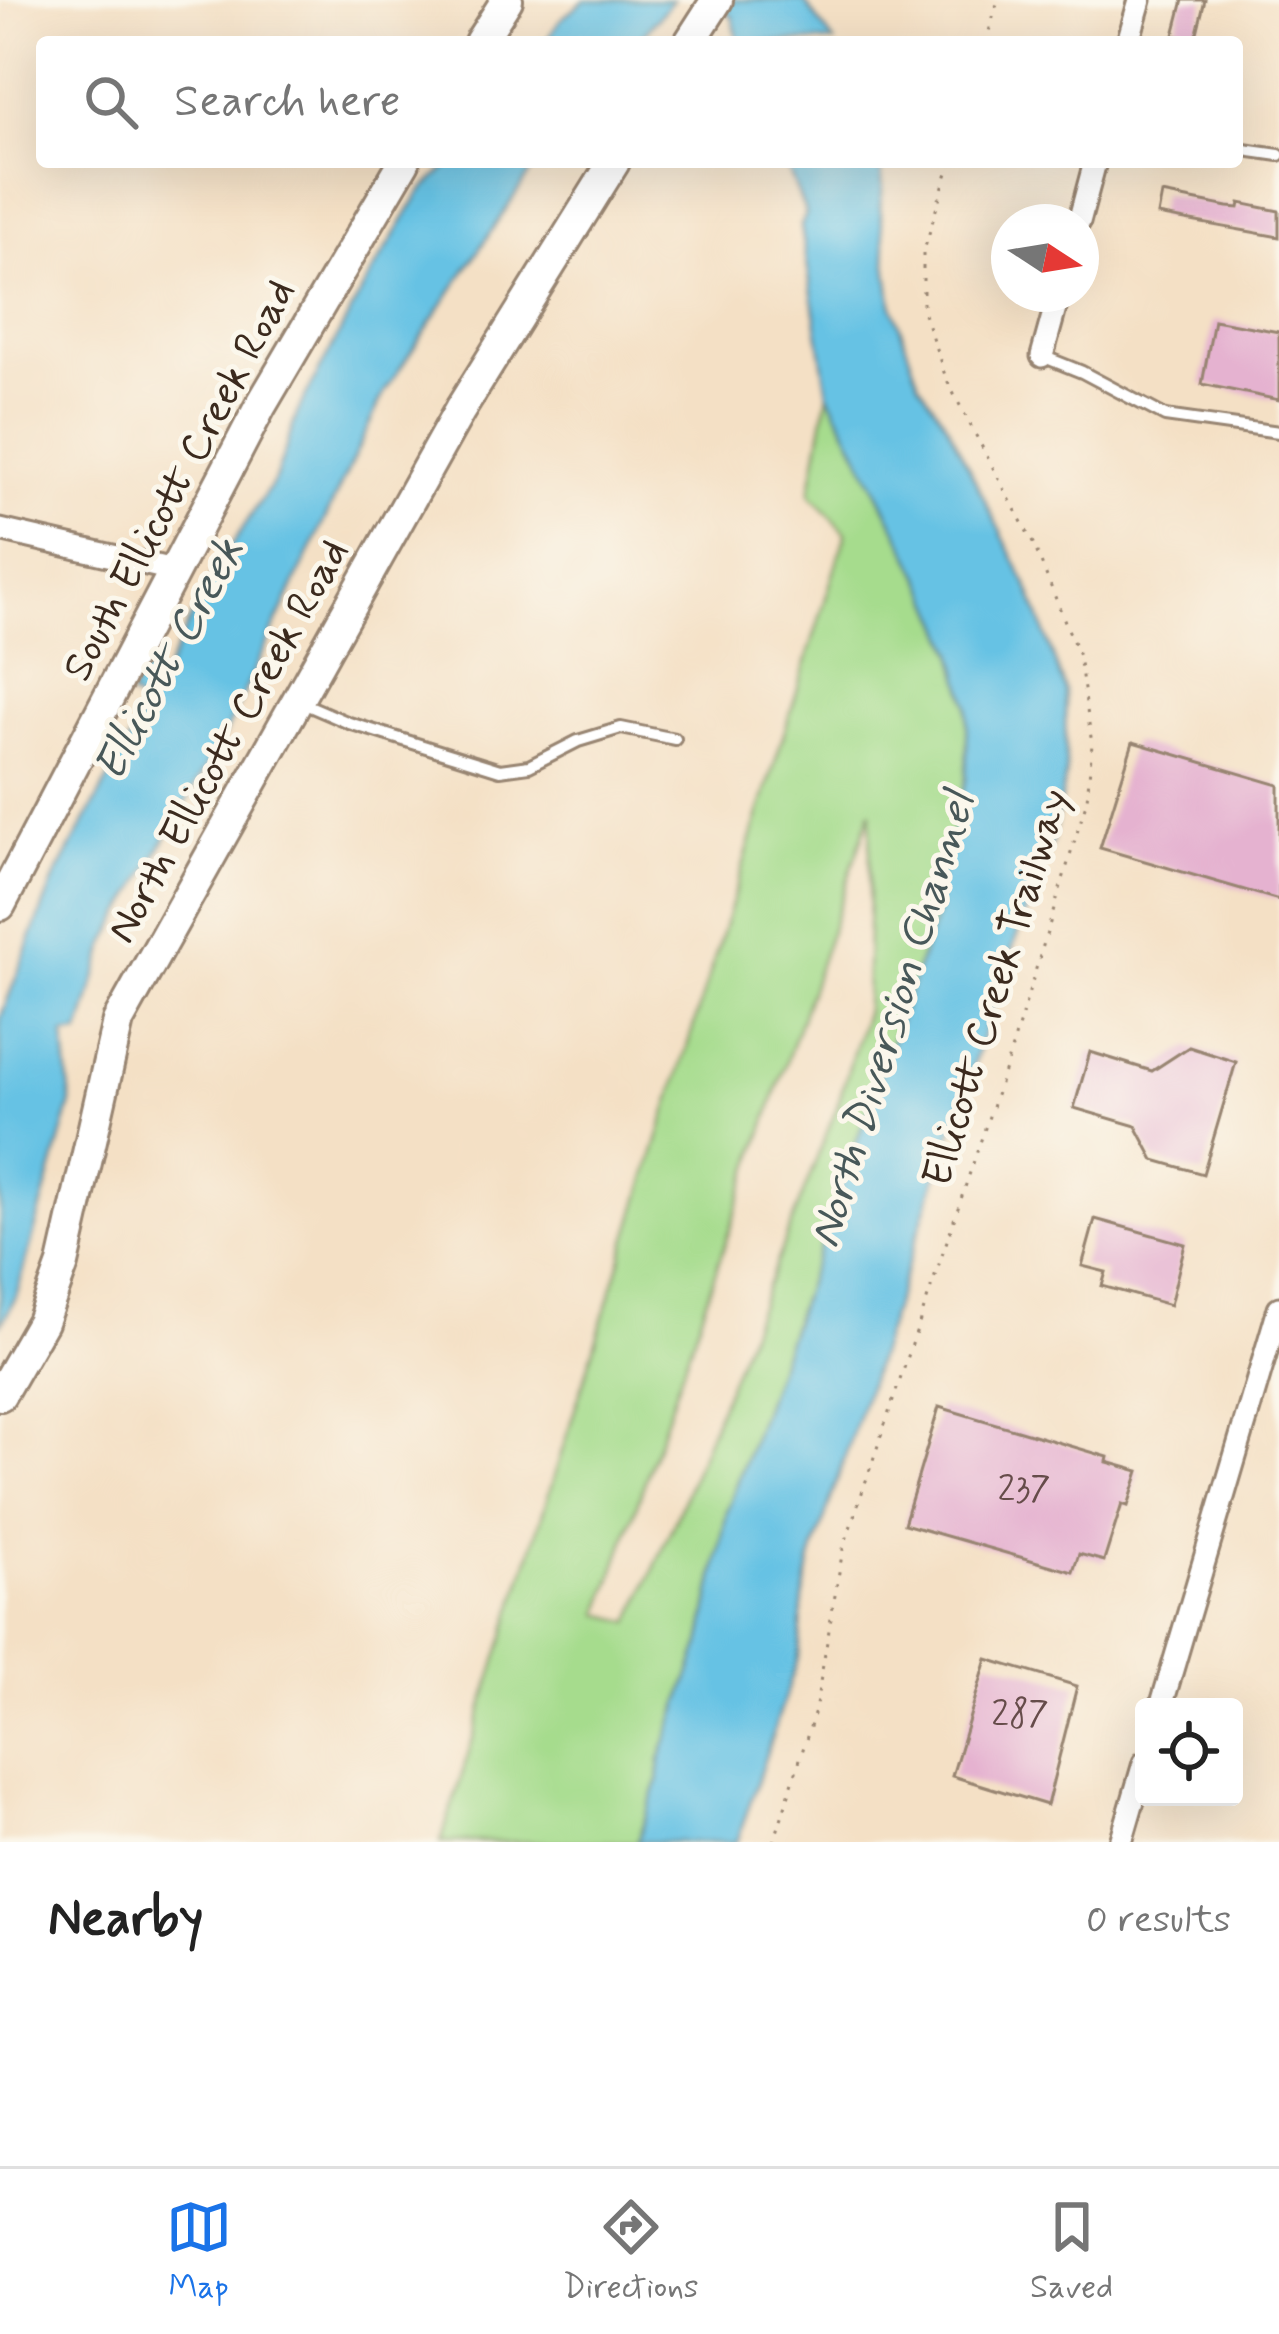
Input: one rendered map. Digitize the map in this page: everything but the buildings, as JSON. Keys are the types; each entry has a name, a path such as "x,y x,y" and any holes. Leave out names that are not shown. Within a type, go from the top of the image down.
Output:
{"street":[{"path":"484,36 507,0"},
{"path":"1130,36 1140,0"},
{"name":"South Ellicott Creek Road","path":"0,904 272,387 400,168"},
{"name":"North Ellicott Creek Road","path":"0,1395 42,1322 63,1264 118,1021 460,410 610,168"},
{"path":"1084,204 1093,168"},
{"path":"1042,356 1054,312"},
{"path":"0,530 173,570"},
{"path":"1164,1698 1279,1309"},
{"path":"1120,1842 1135,1793"}],"lane":[{"path":"1243,150 1279,155"},
{"path":"1042,356 1165,416 1279,432"},
{"path":"295,699 349,723 500,770 529,766 578,741 621,728 675,739"}],"path":[{"path":"988,36 998,0"},
{"name":"Ellicott Creek Trailway","path":"774,1842 815,1711 843,1549 1013,1045 1087,800 1092,744 1079,656 1034,544 947,381 923,311 923,254 948,168"}],"green space":[{"path":"828,393 927,589 954,652 968,706 966,780 937,890 938,908 727,1512 701,1644 637,1842 441,1842 846,533 810,494","holes":["871,811 866,1010 837,1107 631,1622 600,1614"]}],"water":[{"path":"585,0 673,0 642,36 549,36 562,18"},
{"path":"710,0 803,0 830,36 737,36 732,16"},
{"name":"Ellicott Creek","path":"446,168 533,168 384,393 227,729 107,942 80,1033 64,1035 71,1103 16,1297 0,1326 0,1019 54,879 148,706 130,696 140,673 163,676 210,579 276,477 298,411 420,193"},
{"path":"787,168 881,168 880,206 892,303 919,383 948,426 1031,593 1065,691 1066,773 1052,842 1004,971 811,1560 799,1655 737,1842 637,1842 701,1644 727,1512 938,909 937,890 966,780 968,706 954,652 828,393 801,226 806,214"}],"water label":[{"name":"North Diversion Channel","path":"890,1019"}]}
